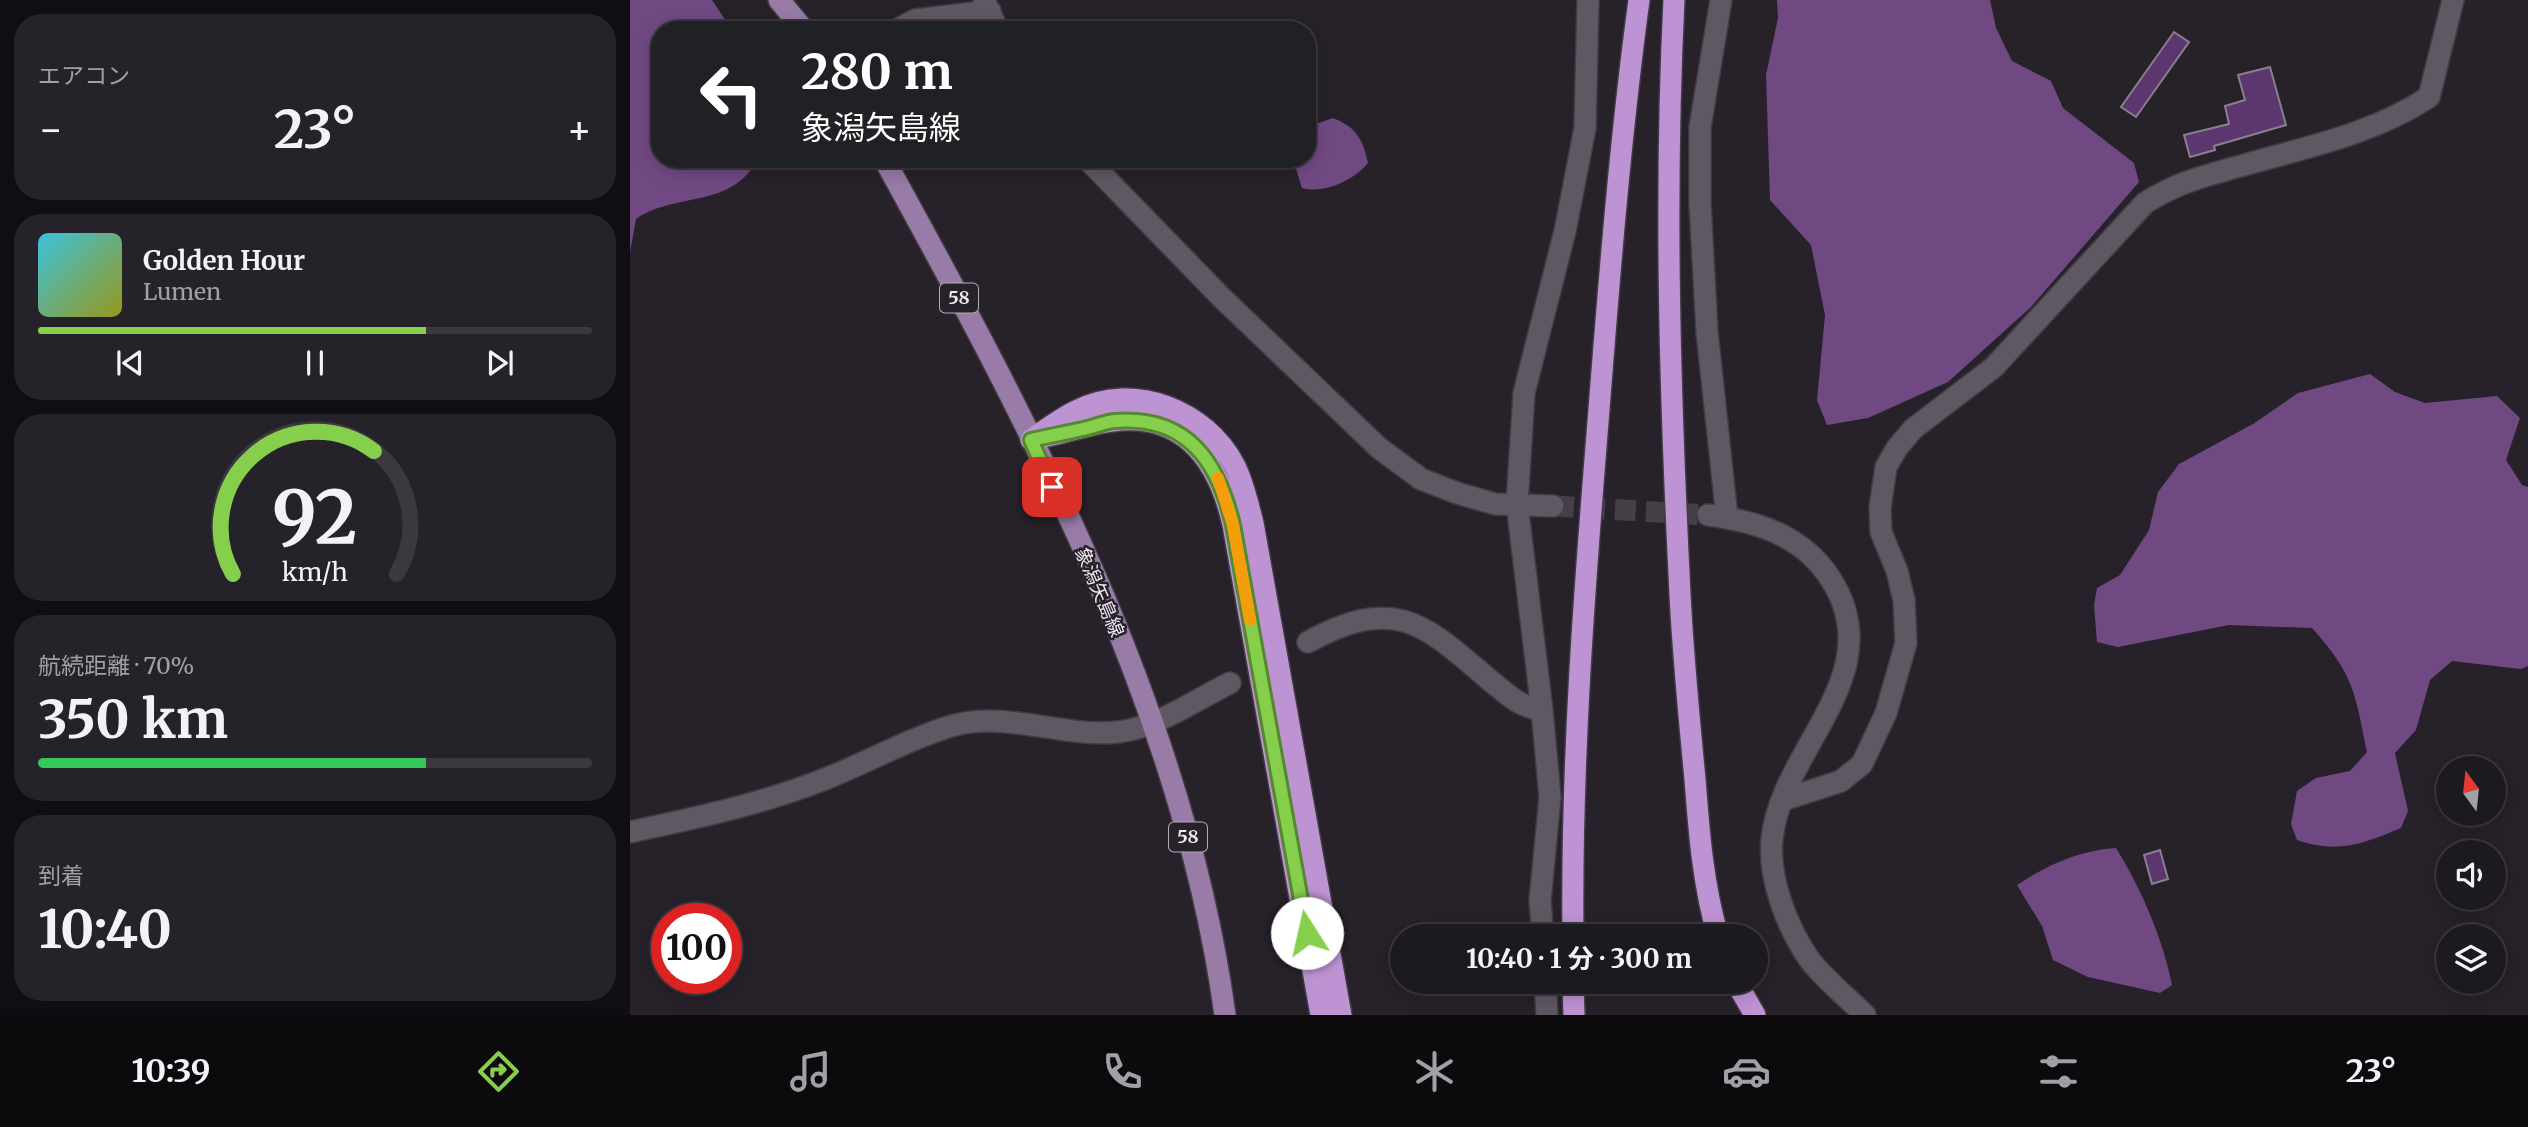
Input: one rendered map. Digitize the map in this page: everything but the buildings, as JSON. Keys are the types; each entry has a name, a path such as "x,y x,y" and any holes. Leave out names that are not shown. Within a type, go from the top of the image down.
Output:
{"highway":[{"path":"1573,924 1574,744 1581,622 1623,121 1639,0"},
{"path":"1674,0 1669,97 1667,270 1673,450 1688,706 1705,878 1715,924"},
{"path":"1031,440 1077,410 1105,401 1129,398 1155,401 1180,410 1200,424 1220,444 1235,467 1253,523 1341,1015"},
{"path":"1031,440 1111,421 1137,420 1161,425 1184,436 1202,452 1216,472 1233,525 1321,1015"},
{"path":"1573,994 1574,1015"},
{"path":"1743,994 1755,1015"}],"main road":[{"path":"779,0 796,21"},
{"name":"象潟矢島線","path":"889,168 944,267 1031,440 1107,604 1152,722 1200,879 1217,954 1225,1015"}],"street":[{"path":"1541,924 1540,901 1549,797 1542,709 1517,504 1524,393 1565,231 1584,128 1588,0"},
{"path":"1721,0 1700,127 1700,203 1717,516 1796,540 1821,564 1840,593 1849,628 1847,663 1832,704 1783,800 1772,839 1775,879 1787,918 1810,959 1866,1015"},
{"path":"1783,800 1841,781 1861,764 1885,713 1906,643 1904,600 1897,571 1881,532 1880,508 1886,467 1913,429 1994,367 2145,203 2165,190 2173,185 2355,134 2409,110 2429,97 2453,0"},
{"path":"912,21 991,14"},
{"path":"1096,168 1221,297 1379,448 1421,479 1495,504 1553,506"},
{"path":"1308,642 1341,624 1372,617 1406,619 1437,635 1522,707 1542,709"},
{"path":"630,832 739,809 824,780 948,727 982,720 1065,731 1118,732 1152,722 1230,683"},
{"path":"1546,994 1547,1015"}],"shaded area":[{"path":"630,0 712,0 726,21 651,21 651,168 751,168 733,186 718,193 652,210 636,219 630,252"},
{"path":"1777,0 1990,0 1996,28 2012,61 2051,81 2063,108 2134,163 2139,182 2031,307 1948,382 1868,418 1827,425 1817,400 1825,315 1811,245 1770,200 1766,75 1778,18"},
{"path":"1333,118 1347,125 1364,147 1368,163 1338,184 1319,189 1302,188 1296,168 1316,168 1316,124"},
{"path":"2370,374 2395,392 2425,403 2497,396 2520,418 2506,460 2522,485 2528,487 2528,666 2521,669 2452,661 2430,680 2416,730 2395,753 2408,811 2401,828 2362,843 2325,846 2297,840 2291,824 2297,791 2316,778 2350,771 2367,752 2351,685 2337,659 2312,628 2229,625 2118,647 2097,642 2094,605 2097,588 2120,575 2149,530 2158,492 2179,464 2253,424 2298,393"},
{"path":"2116,848 2142,897 2163,950 2172,985 2160,993 2088,977 2053,960 2042,926 2017,885 2064,860"}],"tunnel":[{"path":"1553,506 1708,515"}],"slow traffic":[{"path":"1218,478 1227,498 1250,620"}],"route":[{"path":"1052,487 1031,440 1111,421 1137,420 1161,425 1184,436 1202,452 1216,472 1227,498 1233,525 1307,933"}]}
